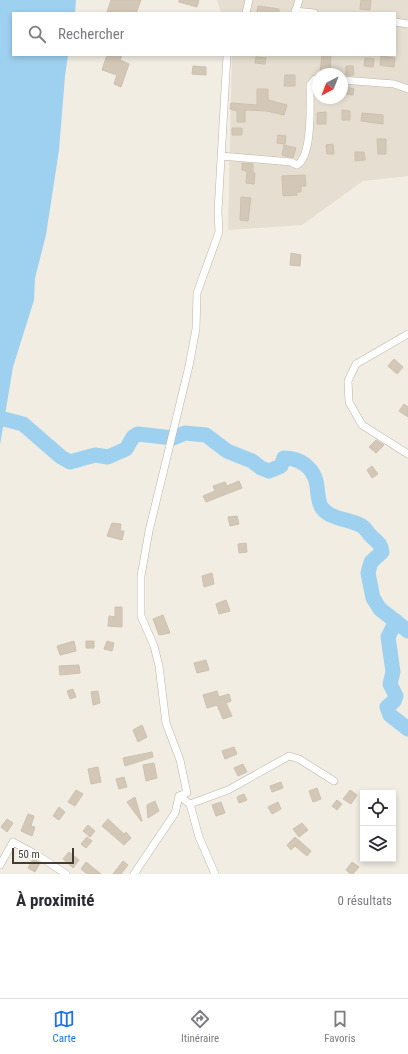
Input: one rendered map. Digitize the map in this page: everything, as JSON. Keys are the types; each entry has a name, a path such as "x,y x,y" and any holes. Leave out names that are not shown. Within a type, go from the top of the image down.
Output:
{"street":[{"path":"246,12 249,0"},
{"path":"295,12 299,0"},
{"path":"396,22 408,24"},
{"path":"179,796 187,793 186,782 166,723 159,666 154,646 141,616 141,576 149,531 171,443 196,329 197,293 219,232 221,156 227,56"},
{"path":"348,80 394,84 408,89"},
{"path":"221,156 291,162 297,165 301,163 305,158 308,143 310,85 312,83"},
{"path":"408,334 356,364 348,381 349,402 362,425 408,454"},
{"path":"190,804 228,790 289,756 299,759 334,781"},
{"path":"179,796 190,804 199,837 215,874"},
{"path":"134,874 175,813 179,796"},
{"path":"0,865 13,842 38,854 55,871 66,874"}],"shaded area":[{"path":"217,0 408,0 408,176 363,181 302,225 228,230 232,56 396,56 396,12 221,12"}],"water":[{"path":"0,0 76,0 75,12 12,12 12,56 68,56 59,150 46,235 35,278 34,300 13,367 0,445"}],"building":[{"path":"111,0 141,0 136,12 107,12"},
{"path":"179,0 199,0 197,7 179,2"},
{"path":"361,0 371,0 370,10 360,9"},
{"path":"258,6 279,9 279,12 257,12"},
{"path":"107,56 122,56 120,60 129,64 121,87 114,84 117,75 102,70"},
{"path":"322,56 331,56 330,68 321,68"},
{"path":"381,56 395,58 394,67 380,65"},
{"path":"256,57 266,58 265,64 255,63"},
{"path":"365,58 374,59 373,67 364,66"},
{"path":"193,66 206,67 206,75 192,74"},
{"path":"346,66 353,66 354,75 348,75 348,68 346,68"},
{"path":"285,75 295,75 295,86 284,86"},
{"path":"348,88 354,89 353,95 348,94"},
{"path":"257,89 268,89 268,100 287,105 284,115 267,111 247,110 245,111 245,122 237,122 237,111 230,109 231,103 257,105"},
{"path":"342,110 350,111 350,120 342,120"},
{"path":"326,112 326,124 317,124 317,113"},
{"path":"362,113 383,115 383,124 361,121"},
{"path":"232,128 242,128 242,135 232,135"},
{"path":"278,135 286,136 285,144 277,143"},
{"path":"377,139 386,139 386,154 378,154"},
{"path":"333,144 334,154 327,154 326,145"},
{"path":"284,145 296,148 293,158 282,155"},
{"path":"355,152 364,152 365,160 355,161"},
{"path":"242,163 253,164 253,173 255,173 254,184 246,183 247,171 242,170"},
{"path":"305,175 306,186 301,186 301,192 297,192 297,195 283,196 282,176"},
{"path":"241,197 251,198 248,221 240,220"},
{"path":"291,253 301,255 300,266 290,265"},
{"path":"394,359 403,367 397,374 388,366"},
{"path":"404,404 408,407 408,417 399,411"},
{"path":"376,440 384,445 376,453 369,447"},
{"path":"372,466 378,474 372,478 367,470"},
{"path":"239,481 242,488 206,502 203,496 215,491 213,486 225,482 227,486"},
{"path":"237,516 239,524 230,526 228,517"},
{"path":"112,523 121,524 120,531 124,531 122,540 107,536"},
{"path":"246,543 247,552 239,553 238,544"},
{"path":"212,573 214,584 204,587 202,576"},
{"path":"226,600 230,611 219,614 216,604"},
{"path":"115,607 122,607 122,627 108,626 109,616 115,617"},
{"path":"163,615 170,633 159,635 153,619"},
{"path":"74,641 76,651 60,655 57,646"},
{"path":"86,641 94,641 94,648 86,648"},
{"path":"107,641 114,643 112,651 104,649"},
{"path":"206,660 209,670 197,673 194,663"},
{"path":"79,665 80,673 60,675 59,666"},
{"path":"73,689 76,697 70,699 67,691"},
{"path":"98,691 100,703 93,705 91,692"},
{"path":"217,691 219,697 229,694 231,701 226,703 232,716 223,719 217,705 207,708 203,695"},
{"path":"142,725 147,737 138,742 133,730"},
{"path":"234,747 237,754 225,759 222,751"},
{"path":"152,752 153,757 125,766 123,758"},
{"path":"154,763 157,778 146,781 143,765"},
{"path":"243,764 247,772 238,776 234,768"},
{"path":"98,767 101,782 91,784 88,769"},
{"path":"124,777 127,787 119,789 116,779"},
{"path":"281,782 283,788 272,792 270,786"},
{"path":"317,788 321,799 313,802 309,791"},
{"path":"76,790 83,794 75,806 68,802"},
{"path":"350,790 357,795 351,804 343,799"},
{"path":"244,794 247,800 239,803 237,797"},
{"path":"135,797 142,821 127,802"},
{"path":"337,800 342,804 337,810 332,806"},
{"path":"155,801 159,811 148,818 147,805"},
{"path":"221,802 225,813 216,816 212,805"},
{"path":"278,802 281,809 272,814 268,807"},
{"path":"59,807 65,812 59,820 53,816"},
{"path":"28,814 34,816 31,826 35,827 32,836 21,831"},
{"path":"7,819 13,823 7,832 1,827"},
{"path":"108,819 124,834 126,832 131,838 124,845 102,826"},
{"path":"302,823 308,830 299,837 293,829"},
{"path":"88,825 95,831 90,837 83,831"},
{"path":"87,837 92,841 86,848 81,844"},
{"path":"295,837 311,851 307,856 295,846 291,850 287,845"},
{"path":"69,852 79,860 73,868 63,859"},
{"path":"33,859 40,863 35,872 28,868"},
{"path":"123,861 128,865 121,874 113,874"},
{"path":"86,862 101,874 87,874 81,869"},
{"path":"352,862 359,867 353,874 351,874 346,870"}],"waterway":[{"path":"0,418 23,424 61,457 70,462 95,455 108,457 126,449 133,437 138,434 173,438 185,433 206,435 227,451 252,461 261,468 269,471 281,466 284,458 294,459 303,463 313,473 320,504 325,512 334,517 362,526 380,545 382,552 371,562 368,573 373,598 380,609 408,631"},
{"path":"396,621 388,637 393,672 390,684 396,696 394,701 387,707 390,715 408,729"}]}
